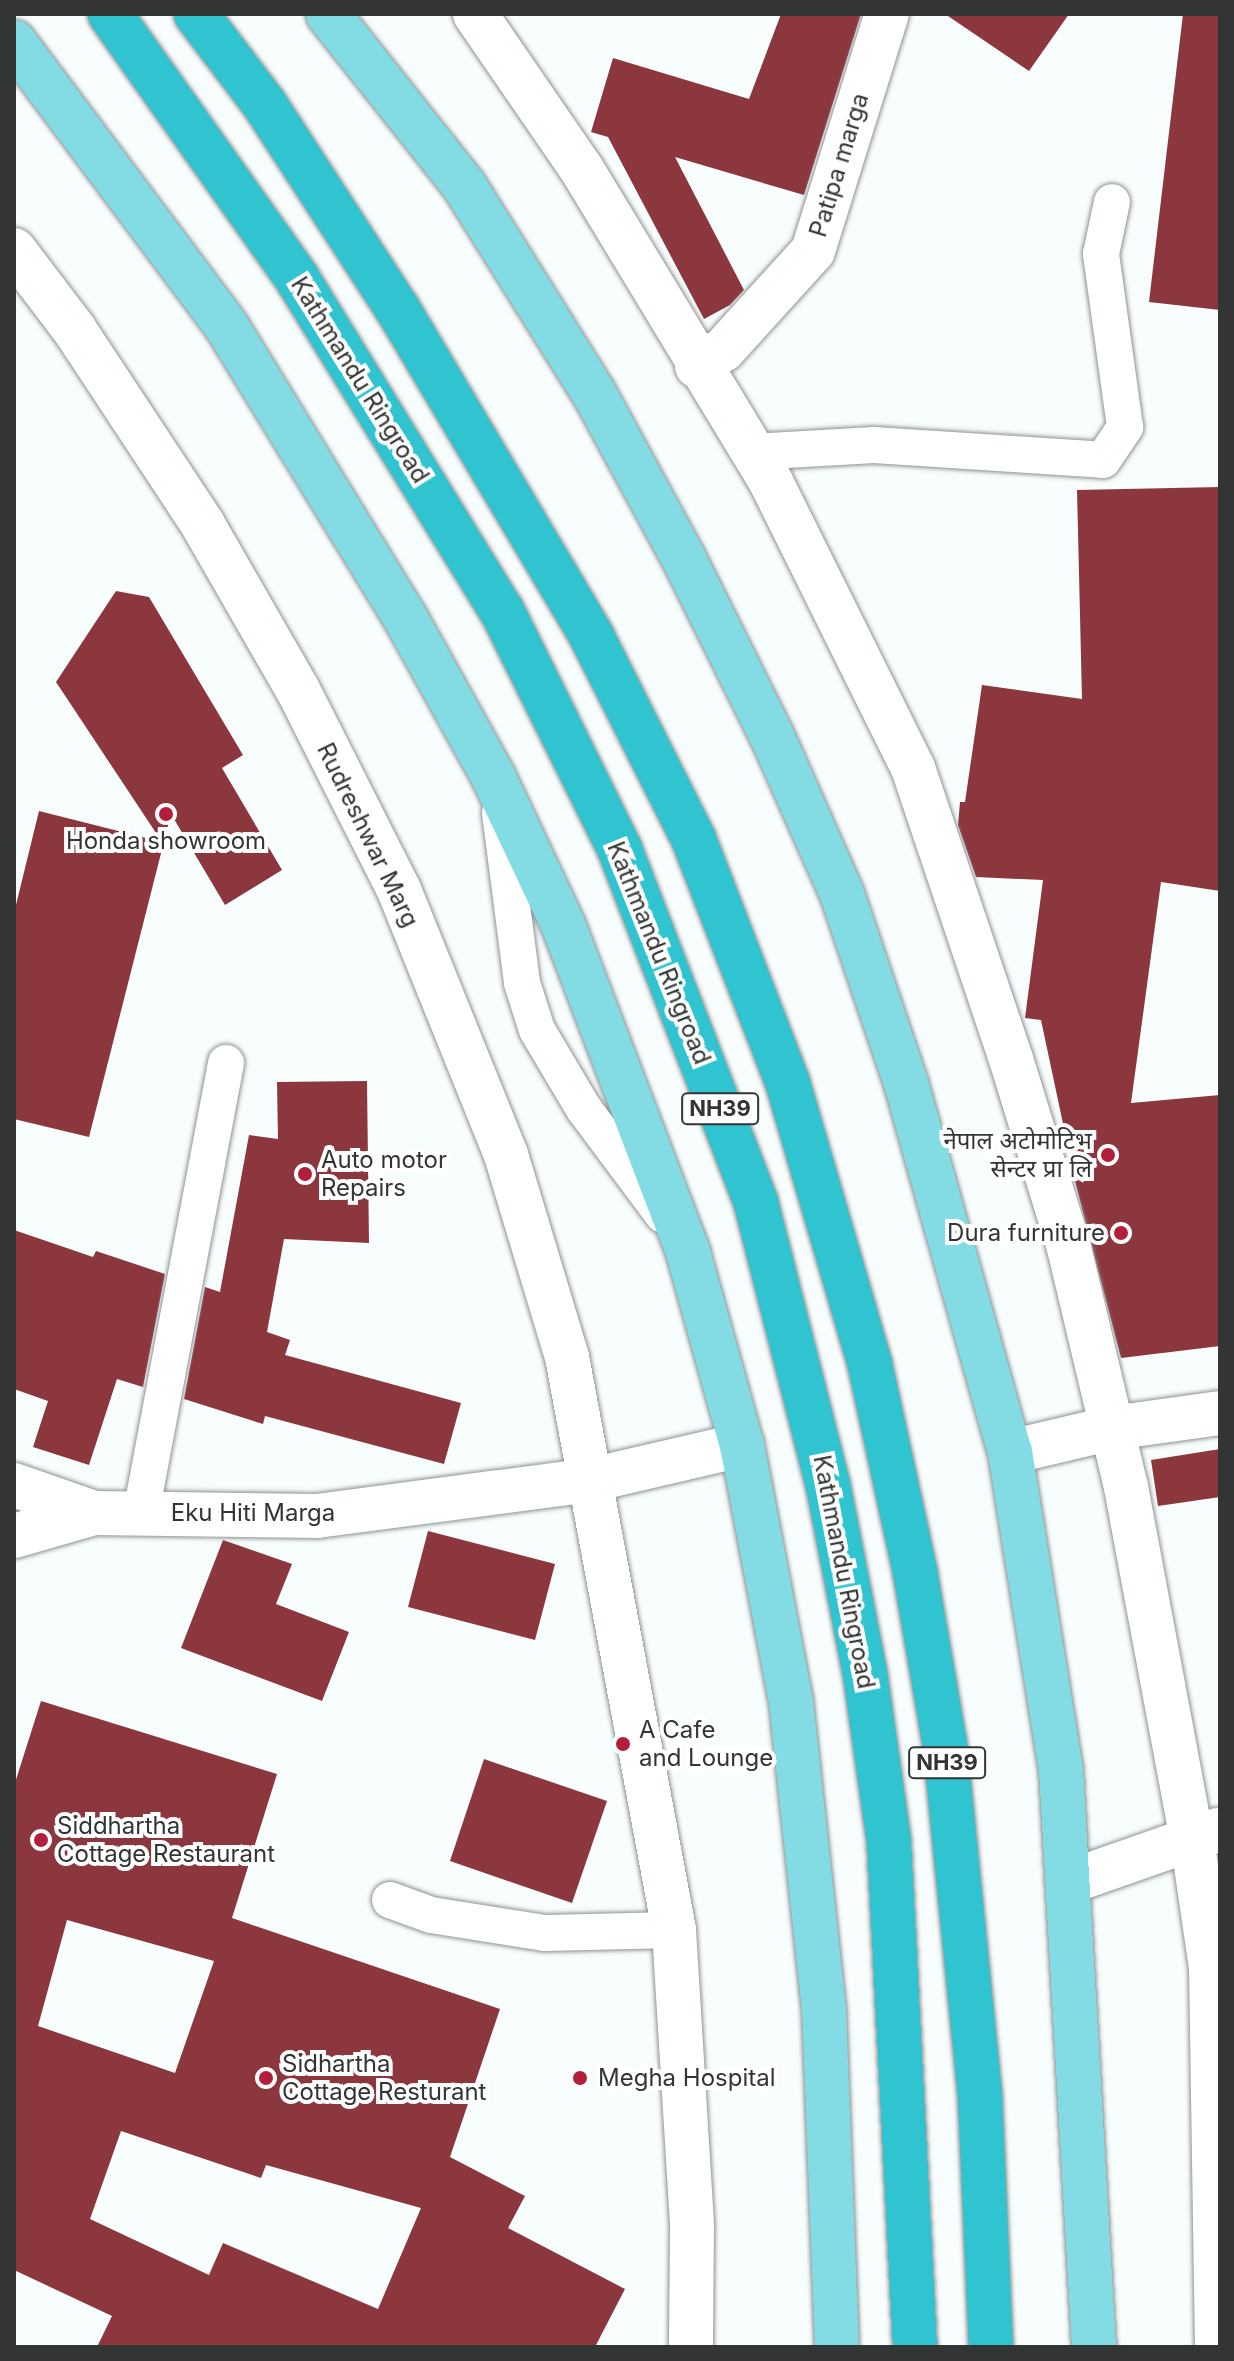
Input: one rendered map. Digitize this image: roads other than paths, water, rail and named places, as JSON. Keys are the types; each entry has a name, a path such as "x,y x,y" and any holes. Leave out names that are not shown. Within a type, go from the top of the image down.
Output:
{"highway":[{"name":"Kathmandu Ringroad","path":"110,14 298,280 502,611 620,850 756,1203 828,1485 865,1673 889,1842 915,2347"},
{"name":"NH39","path":"196,14 265,105 397,308 592,637 694,840 788,1084 870,1365 915,1572 945,1745 980,2096 991,2347"}],"main road":[{"path":"328,14 465,187 595,395 772,736 842,894 906,1083 1010,1452 1061,1770 1072,1881 1094,2347"},
{"path":"14,42 227,327 406,619 494,778 600,1014 688,1252 742,1445 791,1701 823,1994 837,2347"}],"street":[{"path":"475,14 581,168 697,366 752,452 913,768 1069,1248 1206,1834 1217,2347"},
{"name":"Patipa marga","path":"697,366 724,349 813,251 887,14"},
{"name":"Rudreshwar Marg","path":"14,250 74,329 203,525 298,690 399,890 506,1155 567,1357 674,1930 692,2225 691,2347"},
{"path":"1010,1452 1112,1428 1220,1413"},
{"name":"Eku Hiti Marga","path":"14,1485 94,1513 317,1516 591,1480 742,1445"},
{"path":"14,1536 94,1513"},
{"path":"1072,1881 1206,1834"}],"lane":[{"path":"752,452 874,445 1103,460 1125,427 1101,254 1112,202"},
{"path":"494,778 522,983 537,1030 584,1109 688,1252"},
{"path":"141,1513 226,1063"},
{"path":"390,1900 431,1915 545,1933 674,1930"}],"place":[{"name":"Honda showroom","path":"166,814"},
{"name":"नेपाल अटोमोटिभ सेन्टर प्रा लि","path":"1108,1155"},
{"name":"Auto motor Repairs","path":"305,1174"},
{"name":"Dura furniture","path":"1121,1233"},
{"name":"A Cafe and Lounge","path":"623,1744"},
{"name":"Siddhartha Cottage Restaurant","path":"41,1840"},
{"name":"Sidhartha Cottage Resturant","path":"266,2078"},
{"name":"Megha Hospital","path":"580,2078"}]}
